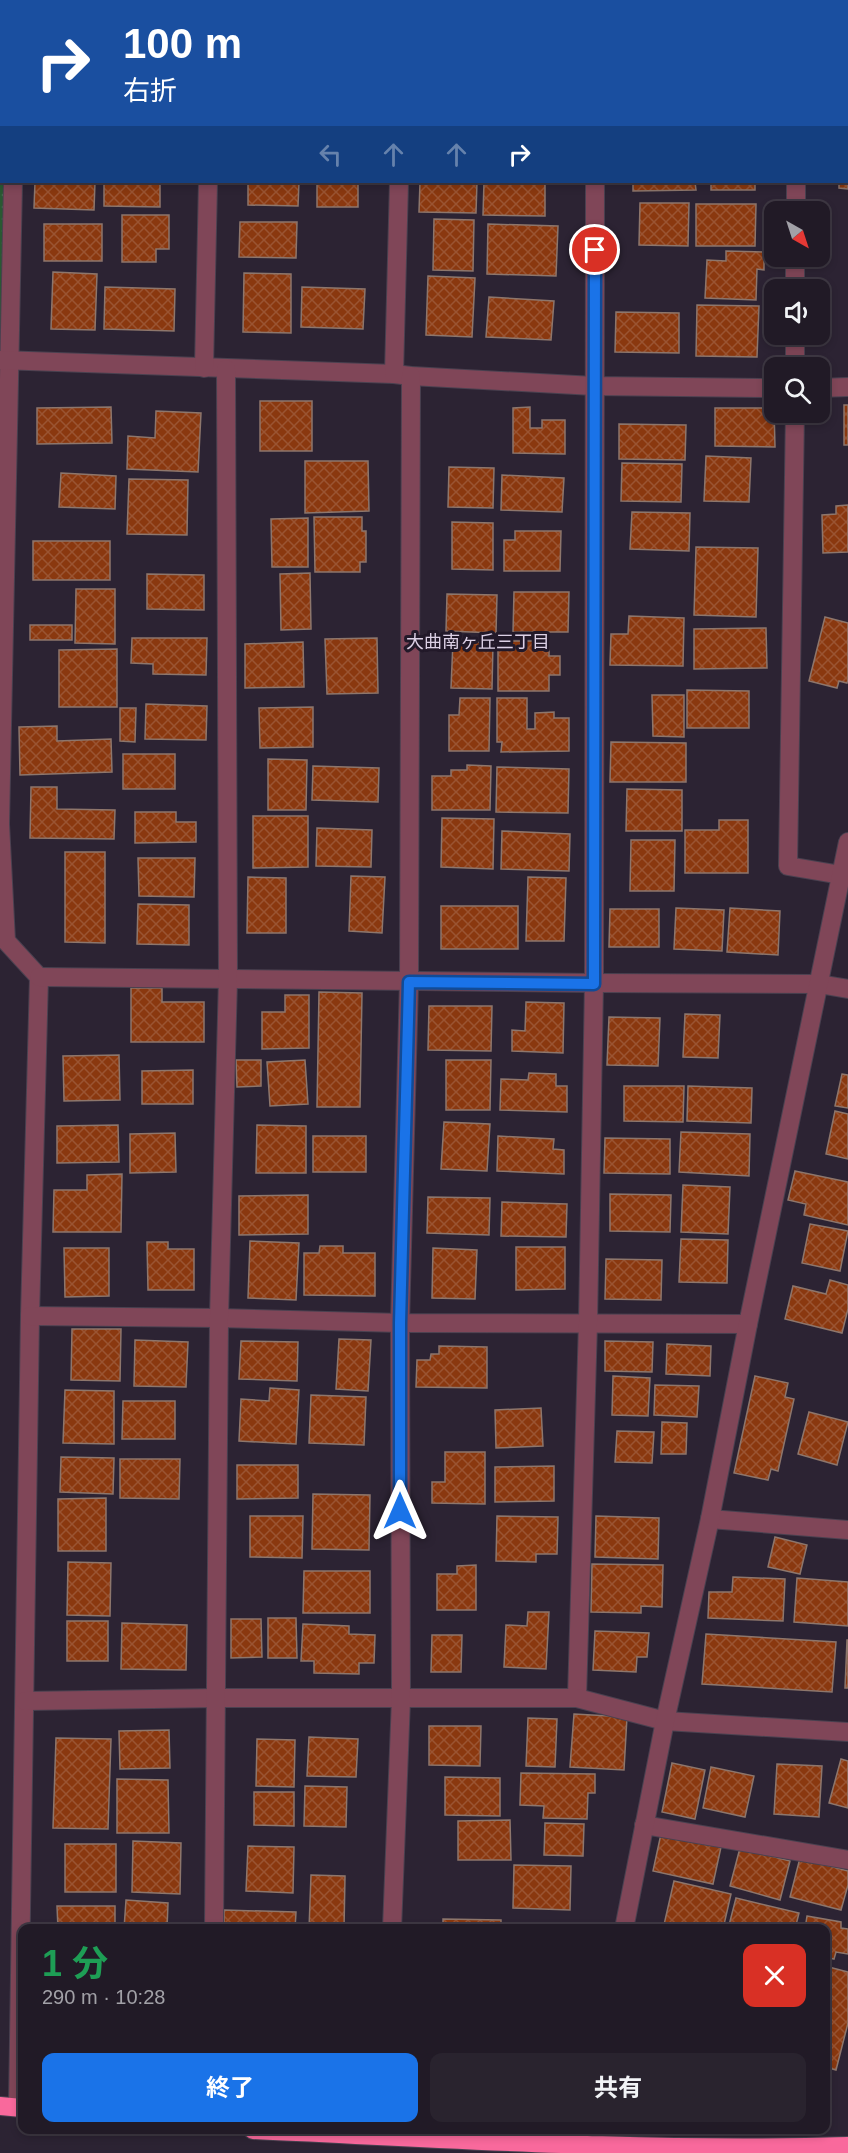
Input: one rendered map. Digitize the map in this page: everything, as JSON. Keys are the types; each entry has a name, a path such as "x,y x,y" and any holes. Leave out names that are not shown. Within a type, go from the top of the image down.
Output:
{"highway":[{"path":"434,2134 583,2137 789,2148 848,2146"}],"street":[{"path":"14,183 4,360 0,824 3,945 39,977 594,984 819,984 848,990"},
{"path":"204,368 208,183"},
{"path":"392,1924 401,1699 400,1323 409,982 399,183"},
{"path":"577,1698 588,1323 594,984 595,183"},
{"path":"796,183 796,201"},
{"path":"4,360 403,375 594,387 764,388"},
{"path":"214,1924 219,1318 228,979 226,369"},
{"path":"830,388 848,387"},
{"path":"795,423 788,866 841,875"},
{"path":"625,1924 848,842"},
{"path":"18,1924 39,977"},
{"path":"30,1316 400,1323 748,1324"},
{"path":"710,1519 848,1530"},
{"path":"25,1701 217,1698 577,1698 665,1721 848,1732"},
{"path":"644,1824 848,1860"},
{"path":"13,2107 18,1938"}],"green space":[{"path":"0,183 13,183 0,360"}],"building":[{"path":"35,183 95,183 94,210 34,208"},
{"path":"104,183 160,183 160,207 104,206"},
{"path":"248,183 299,183 298,206 248,205"},
{"path":"317,183 358,183 358,207 317,207"},
{"path":"420,183 477,183 476,213 419,212"},
{"path":"484,183 545,183 545,216 483,215"},
{"path":"633,183 695,183 696,190 633,191"},
{"path":"711,183 755,183 755,190 711,190"},
{"path":"839,183 848,183 848,189 839,188"},
{"path":"640,203 689,203 688,246 639,245"},
{"path":"696,204 756,204 755,246 696,246"},
{"path":"122,215 169,215 169,249 156,249 156,262 122,262"},
{"path":"434,219 474,220 473,271 433,270"},
{"path":"240,222 297,222 296,258 239,257"},
{"path":"44,224 102,224 102,261 44,261"},
{"path":"488,224 558,226 556,276 487,274"},
{"path":"726,251 764,252 764,270 757,269 756,300 705,298 707,260 726,261"},
{"path":"53,272 97,274 95,330 51,329"},
{"path":"244,273 291,274 291,333 243,332"},
{"path":"428,276 475,278 472,337 426,335"},
{"path":"105,287 175,289 174,331 104,329"},
{"path":"302,287 365,289 363,329 301,327"},
{"path":"489,297 554,301 551,340 486,337"},
{"path":"697,305 759,306 757,357 696,356"},
{"path":"616,312 679,313 679,353 615,352"},
{"path":"260,401 312,401 312,451 260,451"},
{"path":"844,405 848,405 848,445 844,445"},
{"path":"111,407 112,443 37,444 37,408"},
{"path":"530,407 530,428 542,428 542,420 565,420 565,454 513,453 513,408"},
{"path":"715,408 764,408 764,423 774,423 775,447 715,446"},
{"path":"156,411 201,413 198,472 127,469 128,436 155,438"},
{"path":"619,424 686,425 685,460 619,459"},
{"path":"706,456 751,458 749,502 704,501"},
{"path":"305,461 368,461 369,511 305,513"},
{"path":"622,463 682,464 681,502 621,501"},
{"path":"449,467 494,468 493,508 448,507"},
{"path":"61,473 116,476 115,509 59,507"},
{"path":"502,475 564,478 562,512 501,510"},
{"path":"129,479 188,480 187,535 127,534"},
{"path":"848,505 848,552 823,553 822,515 836,514 836,506"},
{"path":"632,512 690,513 689,551 630,549"},
{"path":"314,517 362,517 362,531 366,531 366,562 360,562 360,572 315,572"},
{"path":"308,518 308,567 272,567 271,519"},
{"path":"452,522 493,523 493,570 452,569"},
{"path":"515,531 561,531 560,571 504,571 504,540 515,540"},
{"path":"33,541 110,541 110,580 33,580"},
{"path":"696,547 758,548 756,617 694,615"},
{"path":"310,573 311,629 281,630 280,574"},
{"path":"147,574 204,575 204,610 147,609"},
{"path":"76,589 115,589 115,644 75,643"},
{"path":"514,592 569,592 568,632 513,632"},
{"path":"447,594 497,595 496,633 446,631"},
{"path":"629,616 684,618 683,666 610,665 611,634 628,634"},
{"path":"825,617 848,623 848,680 847,683 839,681 837,688 809,681"},
{"path":"30,625 72,625 72,640 30,640"},
{"path":"766,628 767,668 694,669 694,629"},
{"path":"132,638 207,638 206,675 153,674 153,664 131,663"},
{"path":"377,638 378,693 327,694 325,639"},
{"path":"453,641 493,643 492,689 451,688"},
{"path":"498,641 549,641 549,656 560,656 560,675 549,675 549,691 498,691"},
{"path":"303,642 304,687 245,688 245,644"},
{"path":"117,649 117,707 59,707 59,650"},
{"path":"687,690 749,691 749,728 687,728"},
{"path":"652,695 684,695 684,737 653,736"},
{"path":"460,698 490,698 489,751 449,751 449,715 459,715"},
{"path":"497,698 527,698 527,729 535,729 535,713 554,712 554,718 569,718 569,751 501,752 502,742 497,742"},
{"path":"146,704 207,706 206,740 145,739"},
{"path":"313,707 313,747 260,748 259,708"},
{"path":"120,708 136,708 135,742 120,741"},
{"path":"57,726 57,741 111,739 112,772 20,775 19,727"},
{"path":"611,742 686,743 686,782 610,782"},
{"path":"123,754 175,754 175,789 123,789"},
{"path":"268,759 307,760 306,810 268,810"},
{"path":"467,765 491,766 490,810 432,810 432,776 451,776 451,770 467,770"},
{"path":"313,766 379,768 378,802 312,800"},
{"path":"497,767 569,769 568,813 496,812"},
{"path":"31,787 57,787 57,809 115,810 114,839 30,838"},
{"path":"627,789 682,790 682,831 626,831"},
{"path":"135,812 176,812 176,822 196,822 196,842 135,843"},
{"path":"253,816 308,816 308,867 253,868"},
{"path":"442,818 494,819 493,869 441,867"},
{"path":"719,820 748,820 748,873 685,873 685,830 719,830"},
{"path":"317,828 372,830 371,867 316,866"},
{"path":"502,831 570,834 569,871 501,869"},
{"path":"631,840 675,840 674,891 630,891"},
{"path":"65,852 105,852 105,943 65,942"},
{"path":"138,858 195,858 194,897 139,896"},
{"path":"351,876 385,877 382,933 349,931"},
{"path":"248,877 286,878 286,933 247,933"},
{"path":"528,877 566,878 564,941 526,941"},
{"path":"138,904 189,905 189,945 137,944"},
{"path":"441,906 518,906 518,949 441,949"},
{"path":"676,908 724,910 722,951 674,949"},
{"path":"730,908 780,911 778,955 727,952"},
{"path":"610,909 659,909 659,947 609,947"},
{"path":"131,988 162,988 162,1002 204,1002 204,1042 131,1042"},
{"path":"319,992 362,993 360,1107 317,1107"},
{"path":"285,995 309,995 309,1048 262,1049 262,1012 285,1012"},
{"path":"526,1002 564,1003 563,1053 512,1051 512,1030 525,1031"},
{"path":"429,1006 492,1006 491,1051 428,1050"},
{"path":"685,1014 720,1015 718,1058 683,1057"},
{"path":"609,1017 660,1018 658,1066 607,1065"},
{"path":"119,1055 120,1100 64,1101 63,1056"},
{"path":"236,1060 261,1060 261,1086 237,1087"},
{"path":"305,1060 308,1104 270,1106 267,1062"},
{"path":"446,1060 491,1060 490,1110 446,1110"},
{"path":"193,1070 193,1104 142,1104 142,1071"},
{"path":"529,1073 556,1074 556,1086 567,1086 567,1112 500,1110 501,1079 528,1080"},
{"path":"842,1074 848,1075 848,1108 835,1106"},
{"path":"624,1086 684,1086 683,1122 624,1121"},
{"path":"688,1086 752,1088 751,1123 687,1121"},
{"path":"835,1111 848,1114 848,1159 826,1154"},
{"path":"444,1122 490,1124 487,1171 441,1169"},
{"path":"118,1125 119,1162 57,1163 57,1126"},
{"path":"257,1125 306,1126 306,1173 256,1173"},
{"path":"681,1132 750,1134 749,1176 679,1172"},
{"path":"175,1133 176,1172 130,1173 130,1134"},
{"path":"313,1136 366,1136 366,1172 313,1172"},
{"path":"498,1136 554,1139 553,1149 564,1150 564,1174 497,1171"},
{"path":"605,1138 670,1139 670,1174 604,1173"},
{"path":"795,1171 848,1182 848,1225 804,1215 806,1204 788,1200"},
{"path":"122,1174 121,1232 53,1232 54,1190 87,1190 87,1175"},
{"path":"683,1185 730,1187 728,1234 681,1232"},
{"path":"610,1194 671,1195 670,1232 610,1231"},
{"path":"308,1195 308,1234 239,1235 239,1196"},
{"path":"428,1197 490,1198 489,1235 427,1233"},
{"path":"502,1202 567,1204 566,1237 501,1236"},
{"path":"810,1224 848,1231 840,1271 802,1263"},
{"path":"681,1239 728,1240 727,1283 679,1282"},
{"path":"250,1241 299,1243 296,1300 248,1298"},
{"path":"147,1242 168,1242 168,1249 194,1249 194,1290 148,1290"},
{"path":"320,1246 343,1246 343,1253 375,1253 375,1296 304,1295 304,1253 319,1253"},
{"path":"516,1247 565,1247 565,1289 516,1290"},
{"path":"64,1248 109,1248 109,1296 65,1297"},
{"path":"433,1248 477,1250 475,1299 432,1298"},
{"path":"606,1259 662,1260 661,1300 605,1299"},
{"path":"830,1280 848,1285 848,1309 842,1333 785,1319 793,1286 826,1294"},
{"path":"72,1329 121,1329 120,1381 71,1380"},
{"path":"339,1339 371,1340 368,1391 336,1389"},
{"path":"135,1340 188,1342 186,1387 134,1386"},
{"path":"241,1341 298,1342 297,1381 239,1379"},
{"path":"605,1341 653,1342 652,1372 605,1371"},
{"path":"667,1344 711,1346 710,1376 666,1374"},
{"path":"439,1346 487,1347 487,1388 416,1387 417,1360 430,1360 431,1354 439,1354"},
{"path":"613,1376 650,1378 648,1416 612,1415"},
{"path":"755,1376 788,1383 785,1397 794,1399 778,1471 771,1469 768,1480 734,1473"},
{"path":"655,1385 699,1386 697,1417 654,1415"},
{"path":"270,1388 299,1390 296,1444 239,1441 241,1399 269,1401"},
{"path":"65,1390 114,1391 114,1444 63,1443"},
{"path":"311,1395 366,1397 364,1445 309,1443"},
{"path":"123,1401 175,1401 175,1439 122,1439"},
{"path":"541,1408 543,1446 496,1448 495,1410"},
{"path":"809,1412 848,1422 837,1465 798,1454"},
{"path":"662,1422 687,1423 686,1454 661,1454"},
{"path":"617,1431 654,1432 652,1463 615,1462"},
{"path":"445,1452 485,1452 485,1504 432,1503 432,1482 445,1482"},
{"path":"61,1457 114,1458 113,1494 60,1492"},
{"path":"120,1459 180,1459 179,1499 120,1498"},
{"path":"237,1465 298,1465 298,1498 237,1499"},
{"path":"554,1466 554,1501 495,1502 495,1467"},
{"path":"313,1494 370,1495 369,1550 312,1549"},
{"path":"106,1498 106,1551 58,1551 58,1499"},
{"path":"250,1516 303,1516 302,1558 250,1557"},
{"path":"497,1516 558,1517 557,1554 536,1554 536,1562 496,1561"},
{"path":"596,1516 659,1518 658,1559 595,1557"},
{"path":"775,1537 807,1545 800,1574 768,1567"},
{"path":"68,1562 111,1563 110,1616 67,1615"},
{"path":"592,1564 663,1565 662,1607 641,1606 641,1613 591,1612"},
{"path":"476,1565 476,1610 437,1610 437,1574 457,1574 457,1566"},
{"path":"304,1571 370,1571 370,1613 303,1613"},
{"path":"733,1577 785,1579 783,1621 708,1618 709,1592 732,1592"},
{"path":"797,1578 848,1582 848,1626 794,1622"},
{"path":"528,1612 549,1612 546,1669 504,1667 506,1625 527,1626"},
{"path":"268,1618 296,1618 297,1658 268,1658"},
{"path":"231,1619 261,1619 262,1657 231,1658"},
{"path":"67,1621 108,1621 108,1661 67,1661"},
{"path":"122,1623 187,1625 186,1670 121,1669"},
{"path":"303,1624 349,1626 349,1634 375,1635 374,1663 359,1663 359,1674 314,1673 314,1661 301,1661"},
{"path":"595,1631 649,1633 647,1657 637,1657 636,1672 593,1670"},
{"path":"706,1634 836,1642 832,1692 702,1684"},
{"path":"432,1635 462,1635 461,1672 431,1672"},
{"path":"847,1640 848,1688 845,1688"},
{"path":"574,1714 627,1717 624,1770 570,1767"},
{"path":"528,1718 557,1719 555,1767 526,1766"},
{"path":"429,1726 481,1726 480,1766 429,1765"},
{"path":"169,1730 170,1768 120,1769 119,1731"},
{"path":"309,1737 358,1739 356,1777 307,1776"},
{"path":"56,1738 111,1739 108,1829 53,1828"},
{"path":"257,1739 295,1740 294,1787 256,1786"},
{"path":"841,1759 848,1761 848,1808 829,1803"},
{"path":"672,1763 705,1770 695,1819 662,1812"},
{"path":"777,1764 822,1766 819,1817 774,1814"},
{"path":"711,1767 754,1776 745,1817 703,1808"},
{"path":"521,1773 595,1774 595,1793 588,1793 587,1819 543,1818 544,1806 520,1805"},
{"path":"445,1777 500,1778 500,1816 445,1815"},
{"path":"117,1779 168,1780 169,1833 117,1833"},
{"path":"305,1786 347,1787 346,1827 304,1826"},
{"path":"254,1792 294,1792 294,1826 254,1825"},
{"path":"510,1820 511,1860 458,1860 458,1821"},
{"path":"545,1823 584,1824 583,1856 544,1855"},
{"path":"661,1834 721,1847 713,1884 653,1871"},
{"path":"133,1841 181,1843 180,1894 132,1892"},
{"path":"65,1844 116,1844 116,1892 65,1892"},
{"path":"248,1846 294,1847 293,1893 246,1891"},
{"path":"740,1848 790,1861 780,1900 730,1886"},
{"path":"800,1858 848,1871 848,1885 841,1910 790,1897"},
{"path":"514,1865 571,1866 570,1910 513,1908"},
{"path":"311,1875 345,1876 344,1924 309,1924"},
{"path":"674,1881 731,1894 724,1924 664,1924"},
{"path":"736,1898 799,1913 796,1924 729,1924"},
{"path":"126,1900 168,1903 167,1924 124,1924"},
{"path":"57,1906 115,1906 115,1924 58,1924"},
{"path":"224,1910 296,1912 295,1924 224,1924"},
{"path":"807,1916 841,1922 841,1928 848,1929 848,1954 836,1952 834,1959 830,1958 830,1924 806,1924"},
{"path":"443,1919 501,1920 501,1924 443,1924"},
{"path":"830,1967 848,1972 848,2023 836,2070 830,2068"}],"district":[{"name":"大曲南ヶ丘三丁目","path":"478,642"}],"route":[{"path":"400,1511 400,1323 409,982 594,984 595,250"}]}
